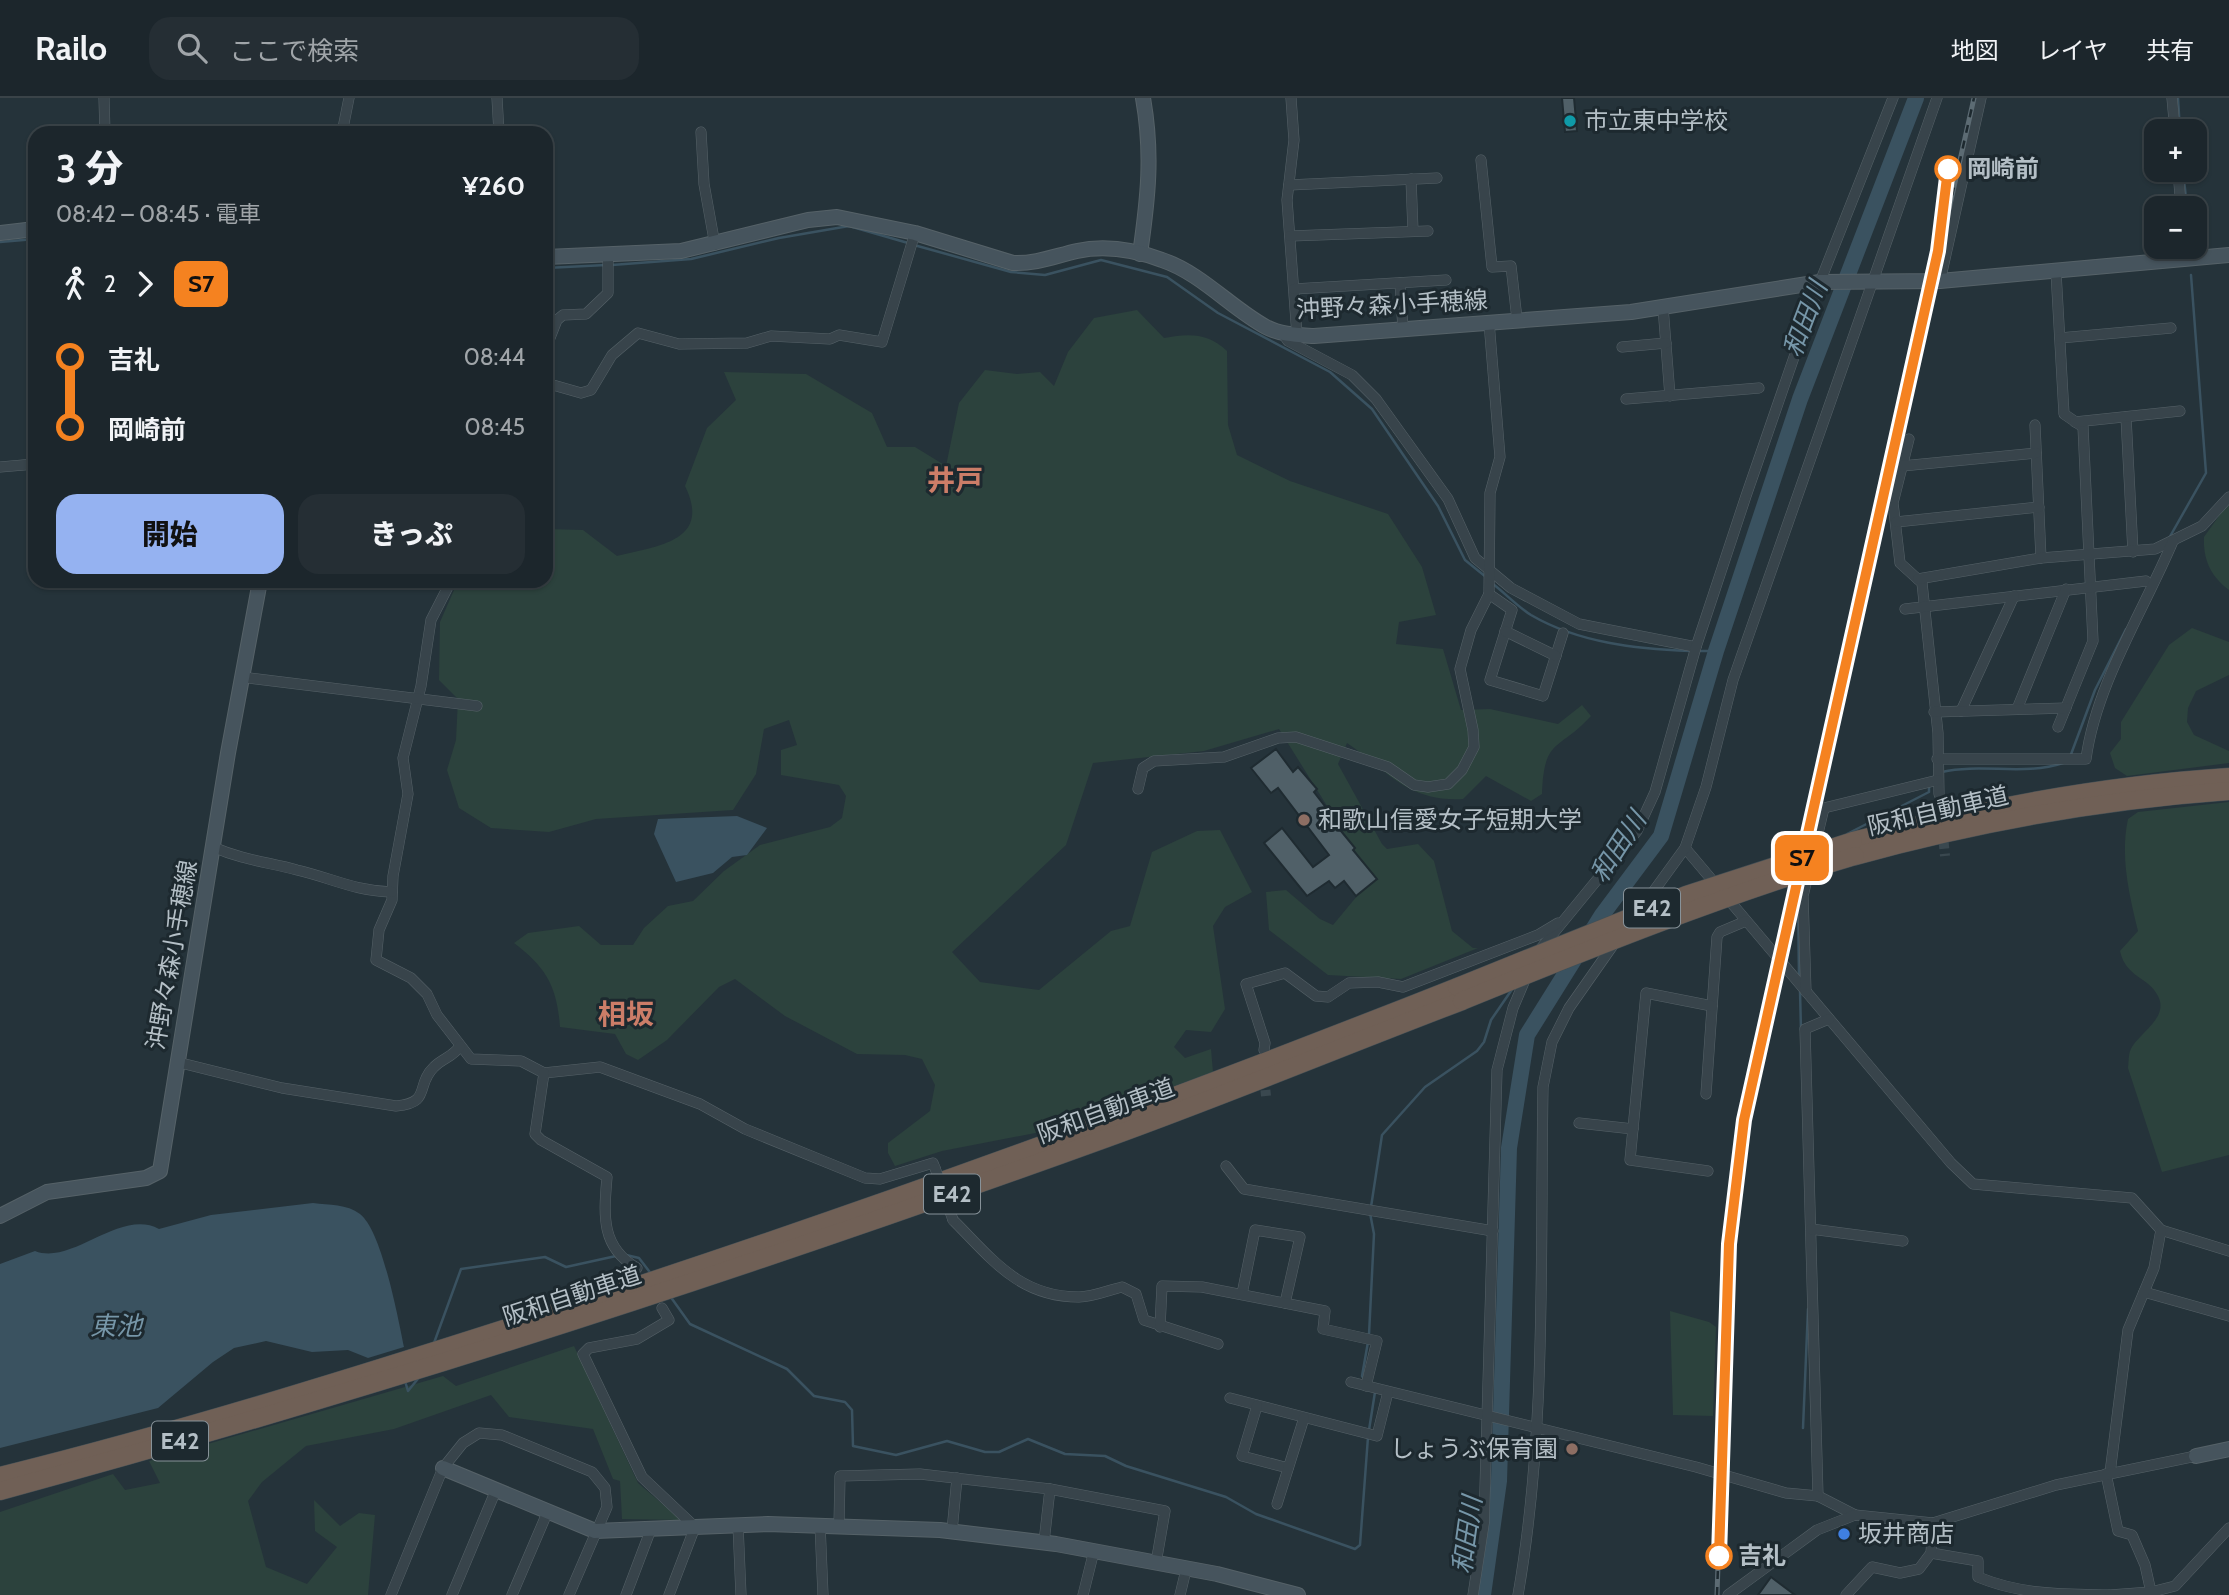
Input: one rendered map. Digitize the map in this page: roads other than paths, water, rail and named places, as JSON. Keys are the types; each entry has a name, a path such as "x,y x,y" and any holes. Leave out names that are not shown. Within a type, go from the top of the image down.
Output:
{"highway":[{"name":"阪和自動車道","path":"0,1491 433,1359 650,1297 983,1183 1459,994 1854,849 1983,810 2046,798 2229,777"},
{"name":"阪和自動車道","path":"1854,849 2061,810 2229,791"},
{"name":"阪和自動車道","path":"0,1476 358,1382"}],"main road":[{"path":"1140,254 1150,185 1150,137 1143,98"},
{"name":"沖野々森小手穂線","path":"553,257 681,251 715,246 808,220 837,217 915,233 1013,263 1029,264 1097,248 1164,260 1267,327 1290,334 1403,329 1663,307 1823,282 1940,281 2056,272 2144,259"},
{"path":"0,233 28,230"},
{"name":"沖野々森小手穂線","path":"2207,254 2229,255"},
{"name":"沖野々森小手穂線","path":"0,1216 47,1192 146,1178 160,1171 241,677 259,588"},
{"path":"2196,1455 2229,1449"},
{"path":"443,1468 595,1531 820,1524 952,1531 1094,1551 1217,1574 1292,1594"}],"street":[{"path":"104,98 105,126"},
{"path":"343,126 349,98"},
{"path":"497,98 499,126"},
{"path":"1292,98 1294,139 1289,185 1294,289 1288,341 1352,375 1376,399 1448,499 1475,558 1511,588 1579,624 1696,647"},
{"path":"1473,1595 1484,1523 1489,1417 1497,1070 1513,1008 1533,961 1561,921 1637,831 1655,792 1696,647 1823,282 1893,98"},
{"path":"1518,1595 1525,1557 1534,1428 1543,1087 1552,1042 1569,1008 1595,969 1685,848 1706,787 1733,680 1869,282 1937,98"},
{"path":"1940,281 1982,98"},
{"path":"2172,98 2174,119"},
{"path":"701,132 704,184 715,246"},
{"path":"1481,160 1492,267 1511,266 1517,319"},
{"path":"1289,185 1437,178"},
{"path":"1411,179 1413,231"},
{"path":"1290,236 1428,231"},
{"path":"553,385 581,393 591,390 612,355 638,333 679,344 747,343 771,336 830,339 839,335 881,342 915,233"},
{"path":"553,334 563,315 586,314 608,293 608,256"},
{"path":"2056,272 2064,414 2083,428 2093,641 2058,727"},
{"path":"1294,289 1446,280"},
{"path":"1400,283 1403,329"},
{"path":"1663,307 1670,396"},
{"path":"1138,789 1143,768 1154,761 1224,757 1278,738 1296,737 1388,767 1414,785 1428,787 1448,784 1462,771 1474,747 1474,730 1460,668 1467,641 1489,594 1490,493 1500,457 1489,322"},
{"path":"2060,338 2171,328"},
{"path":"1622,346 1666,343"},
{"path":"1626,399 1759,388"},
{"path":"2075,422 2180,411"},
{"path":"2126,417 2133,552"},
{"path":"2035,425 2041,558"},
{"path":"1909,439 1894,503 1900,563 1923,583 1938,733 1939,794"},
{"path":"1902,466 2036,453"},
{"path":"0,467 28,465"},
{"path":"1918,579 2041,558 2154,549 2202,526 2229,496"},
{"path":"1896,522 2039,507"},
{"path":"1937,759 2086,759 2090,730 2146,594 2174,541"},
{"path":"1905,609 2146,581"},
{"path":"447,588 431,620 417,700 403,758 408,794 387,918 379,930 376,960 411,978 427,994 437,1015 471,1059 521,1061 544,1073 600,1067 699,1104 745,1129 864,1178 880,1179 933,1163 953,1220 1010,1278 1039,1292 1081,1297 1122,1287 1136,1294 1144,1320 1218,1344"},
{"path":"2017,709 2066,589"},
{"path":"1489,594 1512,610 1490,680 1543,696 1563,633"},
{"path":"1961,711 2014,596"},
{"path":"1505,631 1556,656"},
{"path":"241,677 477,706"},
{"path":"1934,712 2066,708"},
{"path":"1805,992 1803,896 1824,808 1938,780"},
{"path":"213,847 263,864 319,875 344,887 392,892"},
{"path":"1685,848 1951,1163 1973,1184 2132,1198 2161,1230 2229,1251"},
{"path":"1264,1050 1265,1043 1246,984 1285,973 1316,996 1328,997 1349,984 1378,982 1404,987 1538,935 1561,921"},
{"path":"1706,1094 1717,937 1720,932 1746,921"},
{"path":"1708,1171 1630,1160 1646,993 1712,1006"},
{"path":"1818,1496 1805,1029 1829,1019"},
{"path":"177,1062 282,1088 396,1106 412,1105 422,1095 426,1079 435,1066 453,1056 460,1046"},
{"path":"544,1073 535,1134 607,1177 604,1222 620,1258 637,1268"},
{"path":"1579,1123 1633,1129"},
{"path":"1226,1166 1244,1189 1493,1231"},
{"path":"1811,1229 1903,1241"},
{"path":"1242,1294 1255,1230 1300,1237 1285,1303"},
{"path":"2151,1592 2145,1565 2132,1535 2118,1531 2108,1474 2128,1330 2154,1268 2161,1230"},
{"path":"1160,1327 1162,1286 1202,1287 1325,1311 1323,1329 1377,1341 1366,1386"},
{"path":"2144,1292 2229,1316"},
{"path":"662,1308 669,1320 637,1339 589,1348 583,1354 642,1478 695,1527 668,1595"},
{"path":"1352,1382 1696,1467 1786,1493 1818,1496 1850,1509 1855,1515"},
{"path":"1230,1398 1377,1436 1388,1392"},
{"path":"1256,1406 1242,1456 1288,1468"},
{"path":"1277,1504 1304,1418"},
{"path":"391,1595 443,1468 463,1443 479,1433 502,1434 592,1472 605,1488 607,1507 569,1595"},
{"path":"1728,1595 1817,1530 1855,1515 1933,1523 2042,1489 2196,1455"},
{"path":"839,1525 840,1476 920,1474 1050,1489 1165,1511 1156,1563"},
{"path":"952,1531 957,1478"},
{"path":"1044,1542 1050,1489"},
{"path":"452,1595 496,1490"},
{"path":"512,1595 548,1511"},
{"path":"1846,1595 1872,1567 1900,1573 1919,1569 1931,1553 1933,1523"},
{"path":"820,1524 823,1595"},
{"path":"738,1525 741,1595"},
{"path":"1931,1553 1978,1561 1978,1577 2007,1589 2043,1594 2109,1595 2151,1592 2175,1586 2229,1528"},
{"path":"626,1595 652,1529"},
{"path":"1083,1595 1094,1551"},
{"path":"1180,1595 1186,1570"}],"water":[{"path":"737,816 767,828 747,855 732,857 713,873 676,882 654,834 658,819"},
{"name":"東池","path":"313,1203 349,1208 360,1214 368,1223 388,1276 404,1347 368,1358 348,1350 312,1352 266,1341 234,1348 158,1408 0,1448 0,1264 35,1251 49,1254 64,1251 128,1226 144,1225 159,1229 211,1215"}],"waterway":[{"name":"和田川","path":"1483,1595 1499,1481 1509,1148 1527,1035 1602,915 1661,836 1716,651 1800,399 1916,98"},
{"path":"2178,98 2179,119"},
{"path":"2184,182 2186,196"},
{"path":"612,265 691,259 779,238 849,226 908,243"},
{"path":"0,242 28,240"},
{"path":"914,245 1011,272 1045,275 1101,260 1167,277 1218,313 1330,372 1372,409 1438,506 1465,560 1486,577"},
{"path":"553,268 606,265"},
{"path":"2168,540 2206,473 2191,275"},
{"path":"1493,584 1531,615 1569,632 1609,643 1690,651"},
{"path":"2070,757 2095,690 2126,629"},
{"path":"1697,651 1716,651"},
{"path":"1942,772 2034,769 2063,763"},
{"path":"1847,834 1929,792 1929,785"},
{"path":"1798,900 1799,977"},
{"path":"1371,1207 1382,1135 1425,1087 1477,1051 1484,1042 1491,1020 1513,988"},
{"path":"1800,991 1801,1030"},
{"path":"1369,1335 1374,1234 1370,1213"},
{"path":"622,1254 639,1258 652,1275"},
{"path":"434,1343 461,1269 545,1257 566,1267 616,1256"},
{"path":"670,1296 690,1324 787,1369 814,1396 845,1402 852,1410 853,1446 896,1455 947,1441 985,1452 999,1452 1028,1439 1065,1454 1105,1456 1126,1466 1226,1497 1256,1514 1355,1549 1360,1545 1368,1437"},
{"path":"1803,1428 1808,1309"},
{"path":"1364,1379 1362,1376 1368,1342"},
{"path":"405,1381 408,1391 421,1375"},
{"path":"1369,1430 1375,1392"}],"tunnel":[{"path":"1939,794 1945,856"},
{"path":"1264,1075 1266,1096"}],"railway":[{"path":"1717,1595 1729,1244 1744,1120 1974,98"}],"train":[{"name":"S7","path":"1719,1556 1729,1244 1744,1120 1938,251 1948,169"}],"place":[{"name":"市立東中学校","path":"1570,121"},
{"name":"岡崎前","path":"1948,169"},
{"name":"和歌山信愛女子短期大学","path":"1304,820"},
{"name":"しょうぶ保育園","path":"1572,1449"},
{"name":"坂井商店","path":"1844,1534"},
{"name":"吉礼","path":"1719,1556"}],"district":[{"name":"井戸","path":"955,480"},
{"name":"相坂","path":"626,1014"}]}
